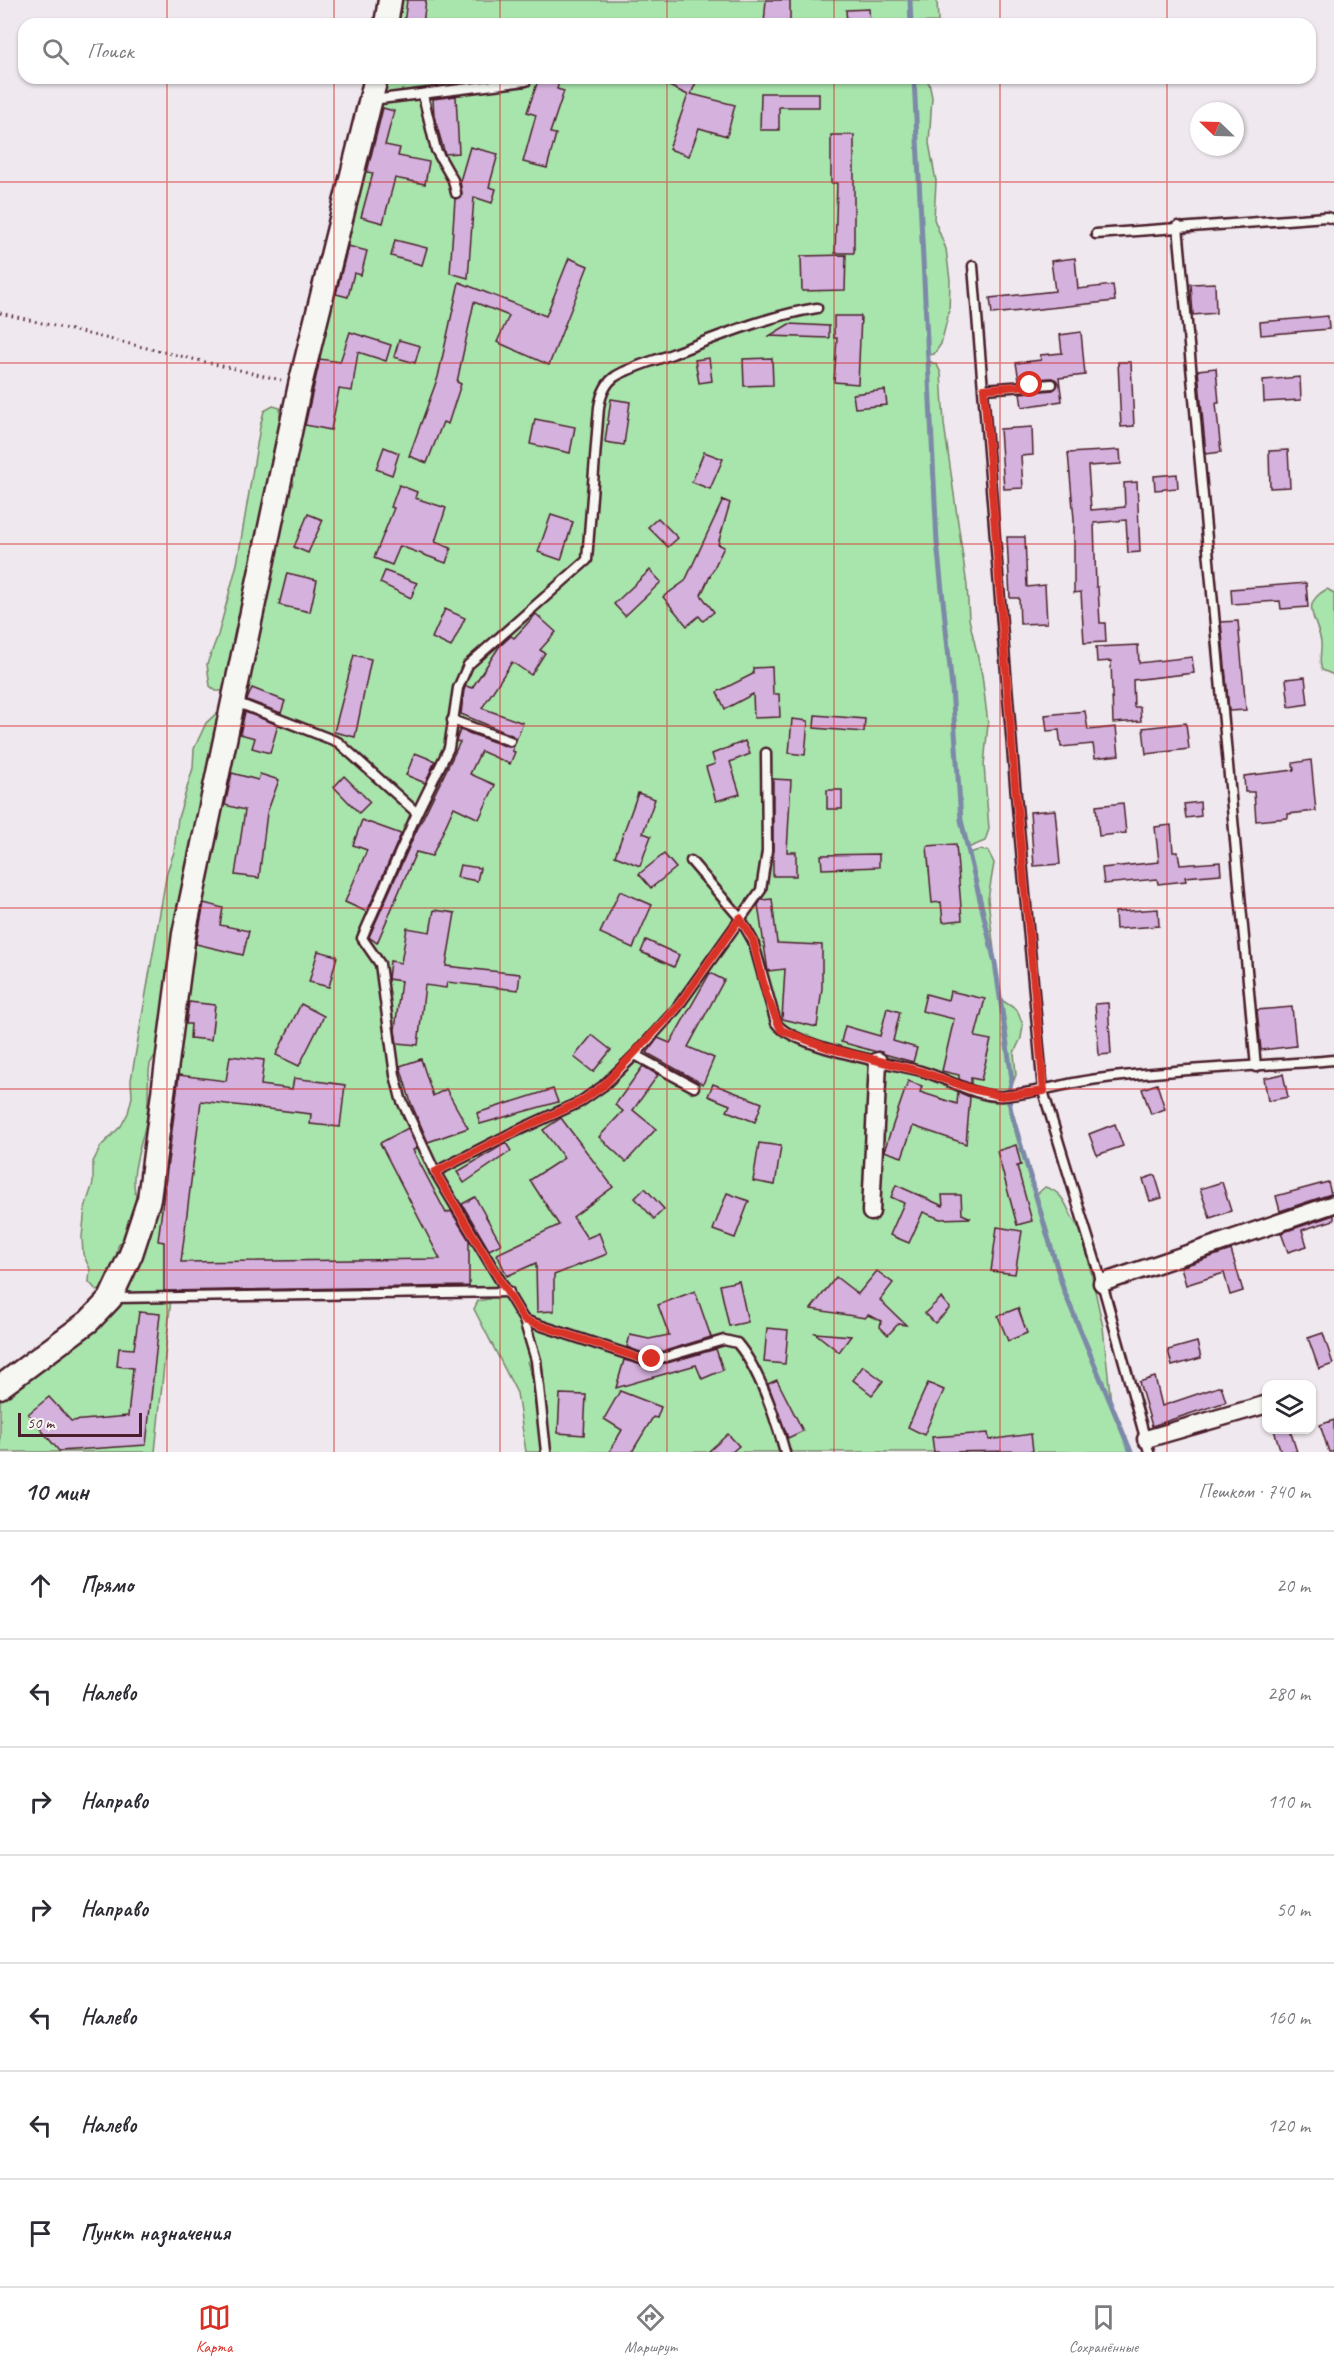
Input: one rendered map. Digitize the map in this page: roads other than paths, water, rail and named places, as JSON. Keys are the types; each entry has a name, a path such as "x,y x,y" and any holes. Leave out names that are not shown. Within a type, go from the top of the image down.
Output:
{"main road":[{"path":"387,18 390,0"},
{"path":"0,1387 89,1321 110,1299 131,1254 149,1199 184,934 300,385 374,89"}],"street":[{"path":"871,1212 878,1061"},
{"path":"1102,1283 1334,1204"},
{"path":"1147,1445 1262,1406"}],"lane":[{"path":"374,89 423,95 504,84"},
{"path":"423,95 436,150 453,180 456,194"},
{"path":"1096,234 1178,226 1326,217 1334,219"},
{"path":"1178,226 1256,1067"},
{"path":"973,266 1015,784 1044,1091 1102,1283 1147,1445"},
{"path":"546,1452 536,1360 524,1320 435,1172 401,1100 395,1075 380,964 362,938 417,813 444,761 449,748 458,688 468,665 587,560 593,509 598,417 601,396 606,386 615,377 630,370 713,338 789,312 817,308"},
{"path":"984,389 1052,384"},
{"path":"233,701 338,742 417,813"},
{"path":"452,720 510,741"},
{"path":"435,1172 580,1102 603,1086 635,1055 687,993 757,896 763,882 767,850 766,753"},
{"path":"691,861 740,918 753,940 766,994 781,1030 828,1048 923,1072 972,1089 1002,1096 1044,1091 1099,1079 1334,1060"},
{"path":"635,1055 694,1087"},
{"path":"110,1299 509,1292"},
{"path":"524,1320 642,1359 666,1357 724,1340 737,1343 748,1359 773,1414 785,1452"}],"waterway":[{"path":"910,0 911,18"},
{"path":"914,84 937,542 952,688 961,820 995,963 1012,1079 1008,1095 1011,1112 1064,1291 1131,1452"}]}
